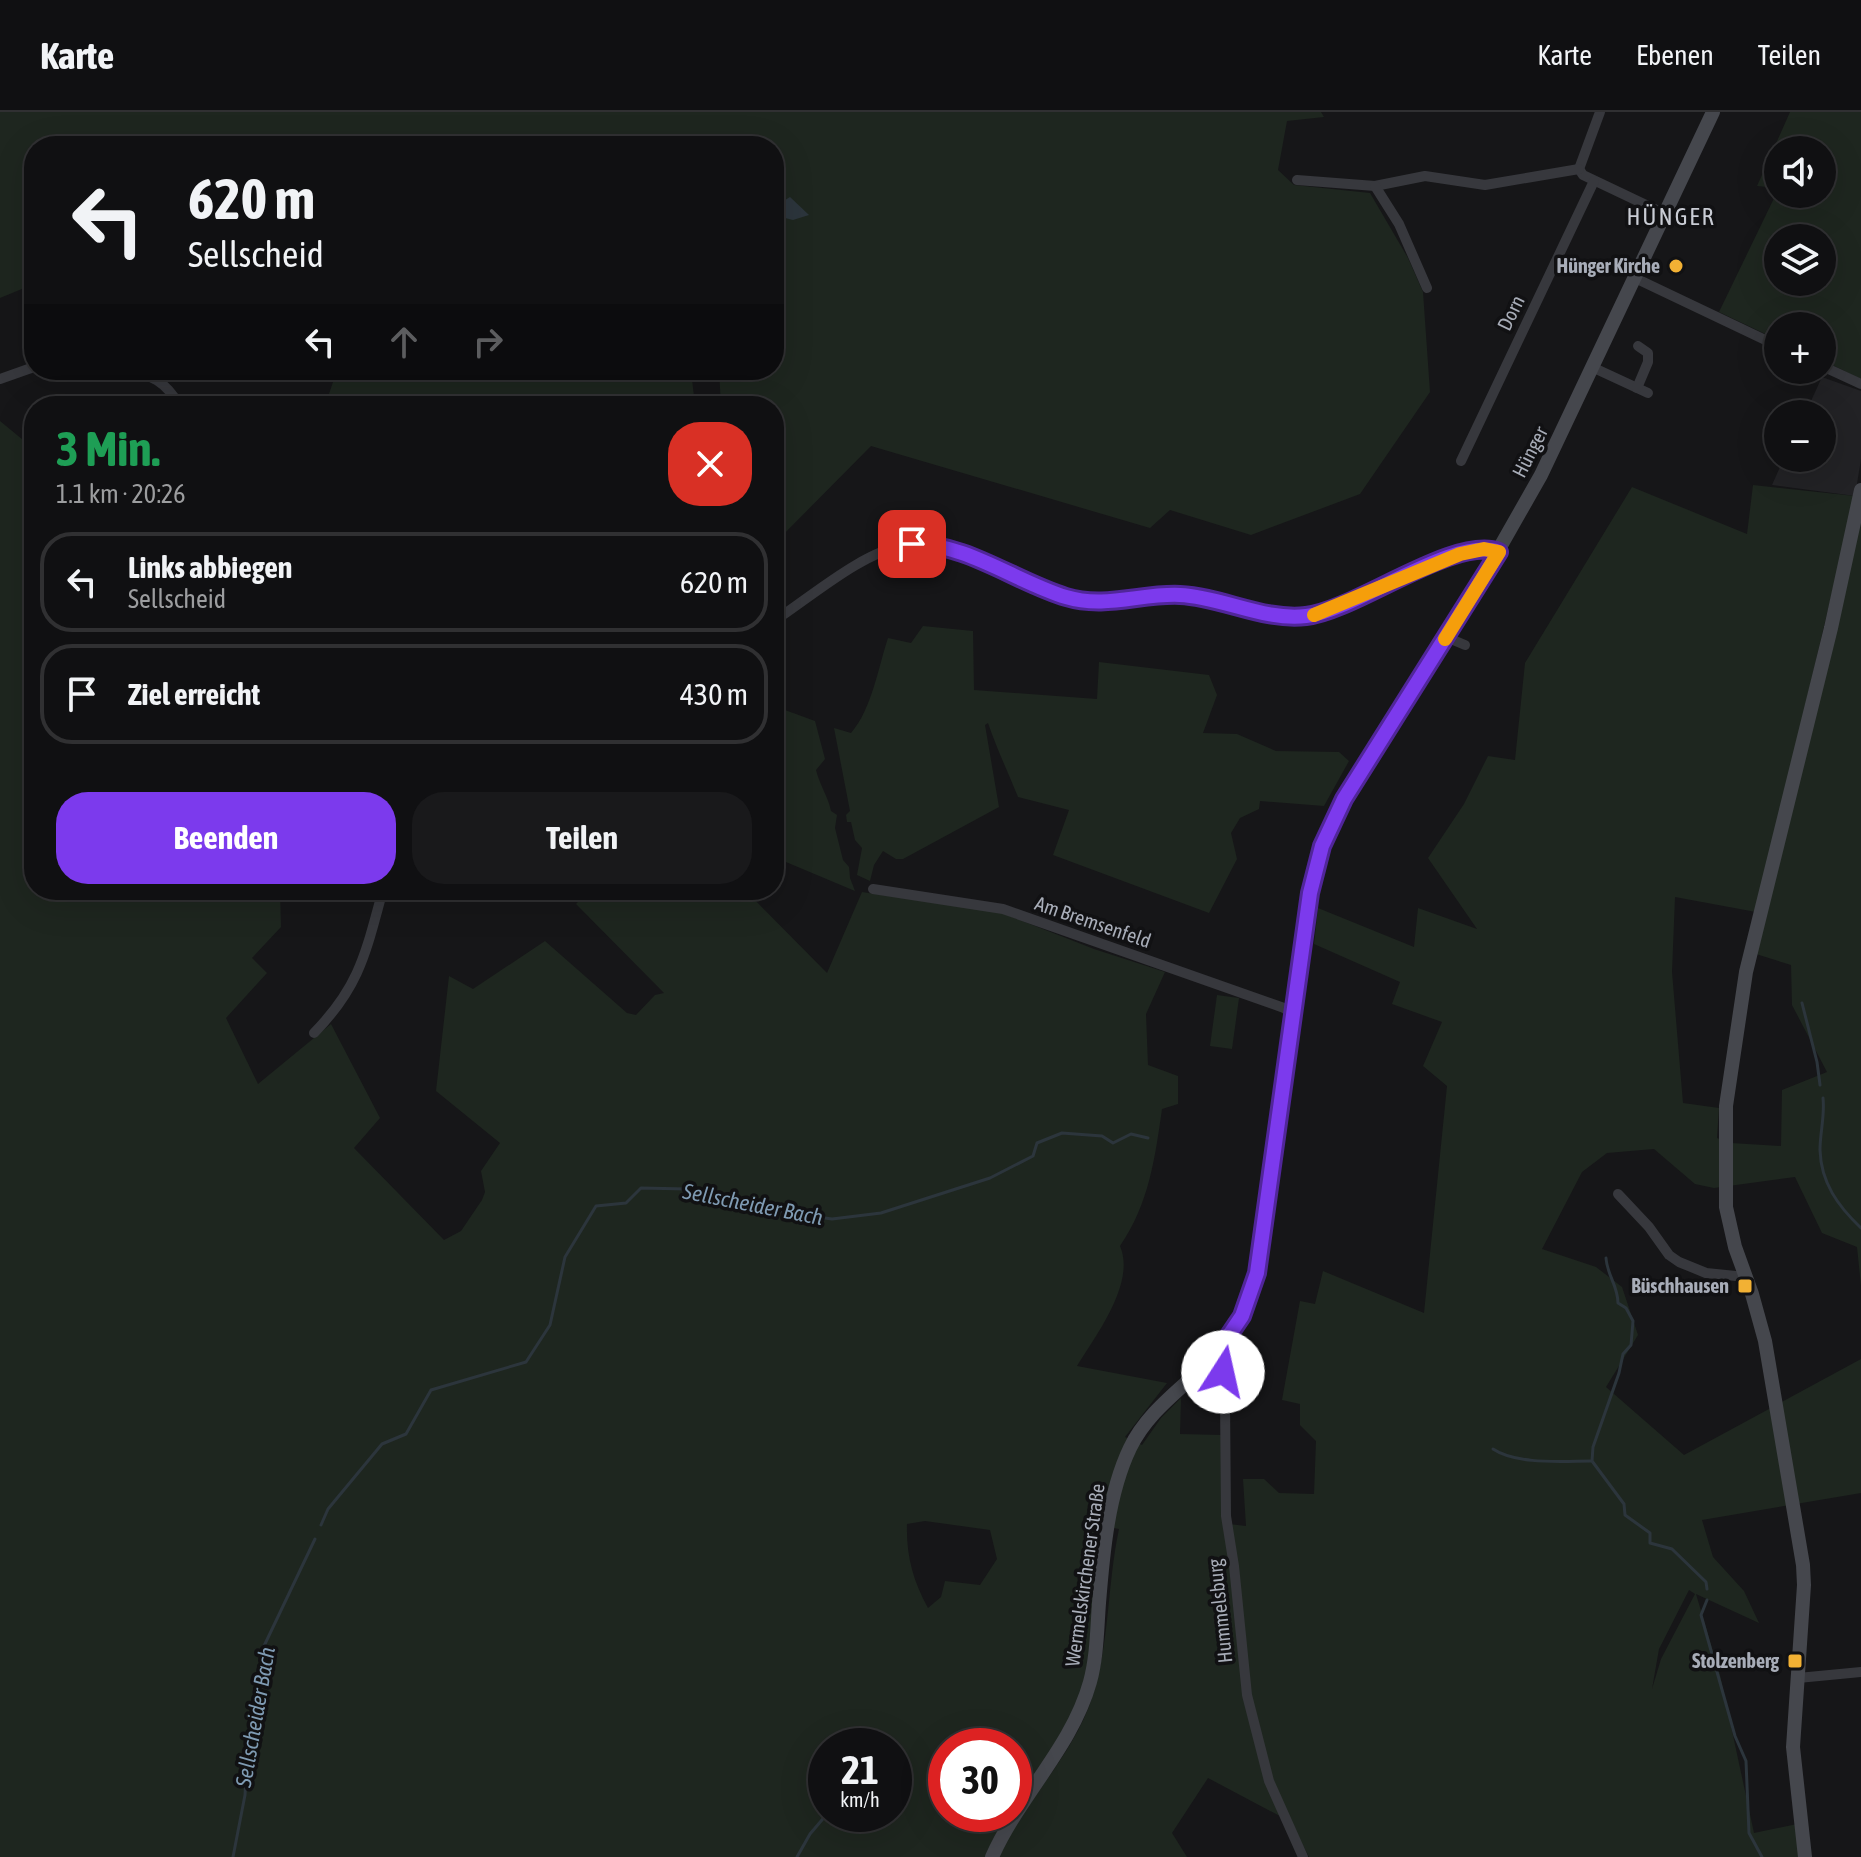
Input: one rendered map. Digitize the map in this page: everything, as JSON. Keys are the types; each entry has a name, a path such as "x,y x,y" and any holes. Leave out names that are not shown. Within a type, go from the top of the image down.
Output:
{"main road":[{"name":"Hünger","path":"1293,1014 1312,884 1326,836 1344,799 1499,552 1541,475 1713,112"},
{"path":"1805,1857 1793,1747 1804,1585 1794,1503 1759,1314 1728,1222 1724,1192 1726,1106 1746,972 1828,643 1861,490"},
{"name":"Wermelskirchener Straße","path":"992,1857 1012,1817 1069,1731 1085,1698 1095,1657 1103,1565 1122,1469 1138,1434 1154,1414 1217,1353 1242,1316 1257,1273 1293,1014"}],"street":[{"path":"1579,169 1600,112"},
{"path":"1579,169 1594,181 1665,214"},
{"path":"1297,180 1375,186 1421,176 1485,185 1579,169"},
{"name":"Dorn","path":"1461,461 1594,181"},
{"path":"1375,186 1399,224 1427,288"},
{"path":"1635,278 1764,339"},
{"path":"1637,388 1648,362 1648,353 1638,346"},
{"path":"1594,368 1648,393"},
{"path":"0,379 24,371"},
{"path":"1836,372 1861,384"},
{"path":"159,380 170,388 174,396"},
{"path":"784,614 870,557 912,544 935,545 952,550 1027,583 1080,601 1116,602 1184,595 1298,617 1326,611 1460,554 1484,549 1499,552"},
{"path":"1446,637 1465,645"},
{"name":"Am Bremsenfeld","path":"873,889 1003,909 1284,1008 1293,1014"},
{"path":"314,1033 347,994 359,974 380,900"},
{"path":"1618,1194 1649,1227 1669,1255 1679,1262 1706,1273 1746,1277"},
{"name":"Hummelsburg","path":"1217,1353 1222,1365 1224,1390 1227,1528 1234,1566 1247,1695 1269,1781 1303,1857"},
{"path":"1798,1678 1861,1672"}],"shaded area":[{"path":"0,112 1321,112 1324,117 1287,121 1278,170 1294,185 1370,193 1408,258 1423,292 1430,392 1360,494 1251,535 1170,510 1150,528 871,446 784,534 784,396 720,396 720,380 784,380 784,136 24,136 24,288 0,298"},
{"path":"1790,112 1861,112 1861,379 1836,367 1836,312 1764,312 1764,333 1719,312 1769,208 1836,208 1836,136 1779,136"},
{"path":"1764,170 1764,187 1757,186"},
{"path":"790,197 809,215 793,220 784,218 784,201"},
{"path":"334,380 692,380 694,396 328,396"},
{"path":"1836,382 1861,391 1861,459 1855,496 1772,485 1778,472 1836,472 1836,400 1811,400 1819,384"},
{"path":"0,421 24,441 24,900 280,900 281,927 252,958 267,973 226,1018 258,1084 331,1024 380,1118 354,1148 444,1240 461,1231 482,1200 485,1192 481,1171 500,1143 436,1091 449,976 473,989 545,941 627,1013 636,1015 655,995 664,993 576,904 580,900 755,900 827,973 862,892 1002,913 1094,949 1165,972 1146,1014 1148,1065 1178,1076 1178,1104 1162,1109 1144,1197 1120,1246 1124,1261 1118,1292 1112,1308 1077,1366 1167,1383 1125,1437 1142,1445 1161,1418 1181,1398 1180,1434 1222,1435 1229,1524 1246,1526 1243,1479 1264,1479 1279,1493 1314,1494 1316,1441 1300,1425 1300,1404 1282,1400 1300,1301 1315,1304 1323,1271 1424,1313 1447,1086 1423,1066 1442,1022 1392,1004 1400,982 1314,944 1318,908 1414,947 1418,908 1477,929 1428,858 1464,804 1488,756 1515,760 1525,663 1632,487 1747,534 1753,485 1855,496 1756,912 1675,897 1672,972 1683,1103 1719,1108 1717,1138 1731,1143 1781,1146 1782,1090 1827,1072 1792,1005 1791,965 1756,954 1861,509 1861,1286 1857,1247 1822,1233 1795,1177 1714,1188 1695,1184 1654,1149 1607,1153 1582,1172 1542,1249 1596,1267 1622,1287 1638,1335 1606,1387 1684,1455 1861,1359 1861,1493 1702,1520 1713,1557 1744,1591 1759,1623 1696,1594 1720,1675 1754,1833 1802,1823 1805,1857 1309,1857 1291,1822 1208,1778 1172,1833 1187,1857 998,1857 1012,1832 1032,1832 1032,1801 1073,1740 1092,1698 1102,1656 1119,1529 1104,1526 1087,1676 1075,1712 1032,1781 1032,1728 928,1728 928,1832 1000,1832 988,1857 0,1857","holes":["925,1521 990,1530 997,1559 980,1585 945,1581 941,1597 928,1608 912,1568 907,1524","1689,1590 1695,1594 1661,1659 1652,1689 1659,1649"]},
{"path":"923,626 973,631 974,690 1097,699 1099,662 1209,675 1217,695 1203,733 1237,734 1276,751 1339,752 1349,761 1324,806 1260,801 1259,809 1240,818 1231,833 1237,859 1209,913 1053,855 1069,810 1018,797 988,723 985,725 999,807 903,859 896,859 883,851 874,865 870,881 857,875 862,848 855,840 851,822 847,822 846,815 850,811 834,728 851,733 858,723 869,700 888,638 911,643"},
{"path":"784,710 815,721 825,759 816,770 831,811 837,815 835,828 855,891 784,861"},
{"path":"1217,995 1239,998 1232,1049 1210,1046"}],"waterway":[{"path":"1802,1003 1820,1085"},
{"path":"1823,1098 1820,1150 1824,1173 1838,1202 1861,1228"},
{"name":"Sellscheider Bach","path":"321,1525 328,1509 382,1444 406,1434 431,1390 526,1362 550,1325 565,1257 596,1206 626,1203 641,1188 687,1189 752,1208 832,1219 881,1213 990,1178 1033,1156 1037,1143 1062,1133 1102,1136 1113,1143 1131,1134 1148,1138"},
{"path":"1606,1258 1618,1303 1626,1308 1633,1321 1631,1345 1623,1354 1593,1447 1592,1461 1624,1504 1625,1515 1650,1533 1650,1543 1672,1549 1706,1582 1707,1589"},
{"path":"1493,1449 1527,1460 1591,1461"},
{"name":"Sellscheider Bach","path":"233,1857 245,1795 248,1742 264,1646 315,1539"},
{"path":"1707,1600 1701,1615 1735,1736 1746,1761 1749,1833 1762,1857"},
{"path":"797,1857 812,1832"}],"slow traffic":[{"path":"1314,615 1460,554 1484,549 1499,552 1445,639"}],"place":[{"name":"Hünger Kirche","path":"1676,266"},
{"name":"Büschhausen","path":"1745,1286"},
{"name":"Stolzenberg","path":"1795,1661"}],"district":[{"name":"HÜNGER","path":"1671,217"}],"route":[{"path":"912,544 935,545 952,550 1027,583 1080,601 1116,602 1184,595 1298,617 1326,611 1460,554 1484,549 1499,552 1344,799 1322,846 1310,893 1257,1273 1242,1316 1217,1353 1223,1372"}]}
